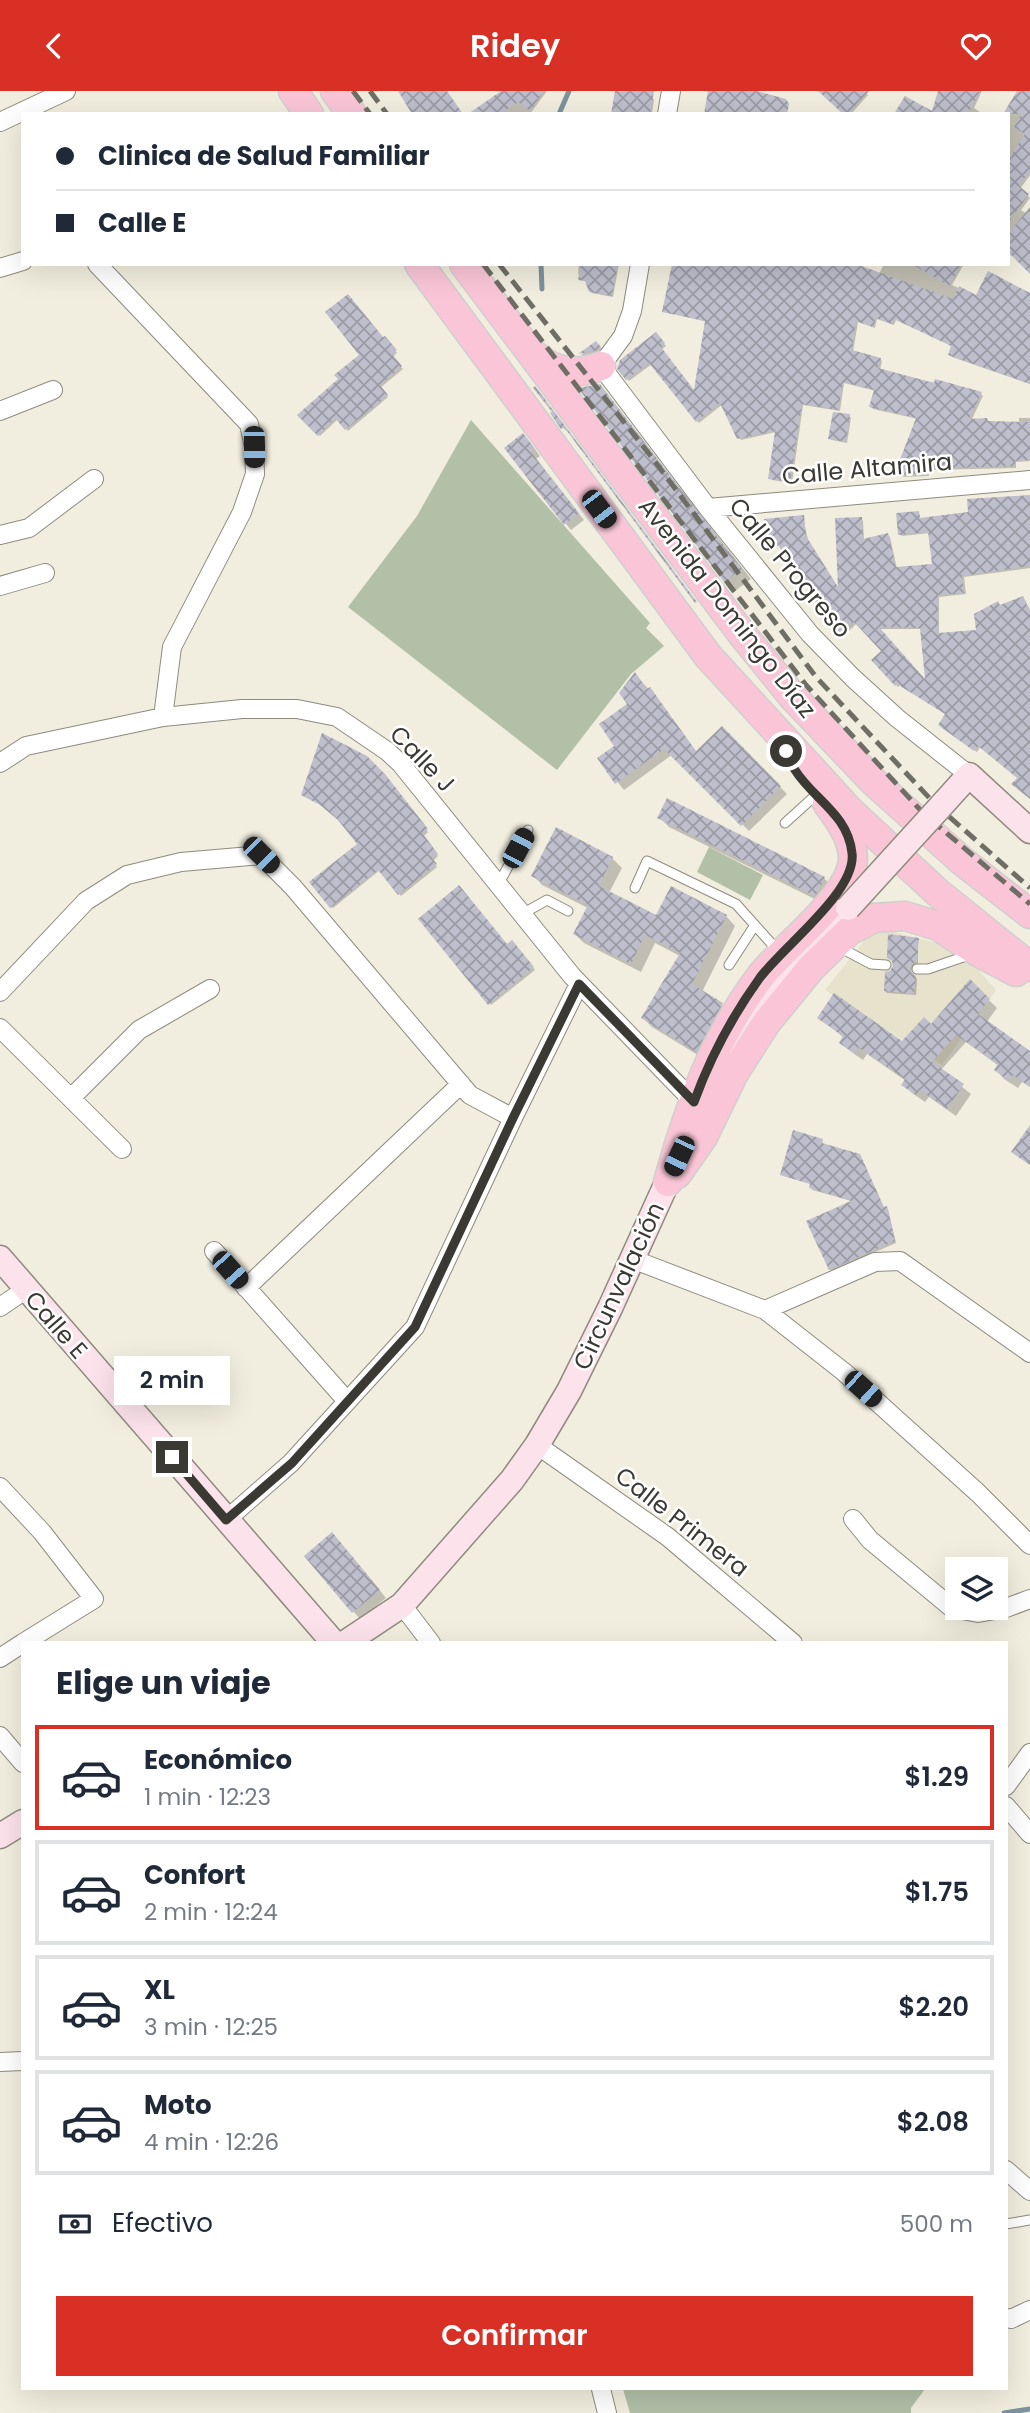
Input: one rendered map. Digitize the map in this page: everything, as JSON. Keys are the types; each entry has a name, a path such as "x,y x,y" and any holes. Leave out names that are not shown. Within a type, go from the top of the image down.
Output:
{"main road":[{"path":"293,91 308,112"},
{"path":"335,91 351,112"},
{"name":"Avenida Domingo Díaz","path":"420,266 708,656 849,810 927,883 1030,967"},
{"name":"Avenida Domingo Díaz","path":"465,266 741,634 793,697 874,782 962,861 1030,914"},
{"path":"526,347 545,365 570,373 601,366"},
{"path":"664,1190 683,1127 704,1073 726,1030 761,976 848,879 852,863 852,852 841,823 796,772 775,730"},
{"path":"970,775 1030,831"},
{"name":"Circunvalación","path":"348,1641 402,1605 512,1480 537,1445 569,1391 707,1098 734,1047 759,1008 775,986 970,775"},
{"path":"664,1190 703,1137 734,1073 766,1023 811,968 849,931 874,918 905,916 938,926 978,952 1015,971 1030,974"},
{"name":"Calle E","path":"0,1258 332,1641"},
{"path":"0,1836 21,1823"}],"street":[{"path":"27,111 66,91"},
{"path":"667,112 671,91"},
{"path":"0,122 21,113"},
{"path":"0,268 21,262"},
{"path":"99,266 249,424 254,447 255,474 242,512 172,647 163,717"},
{"path":"601,366 623,336 632,311 640,266"},
{"name":"Calle Progreso","path":"601,366 708,508 810,634 897,719 970,775"},
{"path":"0,411 53,390"},
{"path":"0,535 29,528 94,479"},
{"name":"Calle Altamira","path":"708,508 1030,480"},
{"path":"0,586 45,573"},
{"name":"Calle J","path":"0,763 26,746 163,717 242,709 297,709 337,717 387,751 401,764 579,984 694,1102"},
{"path":"0,992 86,901 127,875 181,862 261,855 293,887 470,1095 513,1118"},
{"path":"226,1520 292,1463 415,1327 579,984"},
{"path":"71,1098 139,1030 210,989"},
{"path":"0,1028 122,1149"},
{"path":"246,1288 461,1084"},
{"path":"214,1251 347,1401"},
{"path":"632,1259 765,1310 844,1372 978,1493 1030,1545"},
{"path":"765,1310 875,1262 900,1262 1030,1353"},
{"path":"0,1307 26,1290"},
{"name":"Calle Primera","path":"537,1445 668,1537 791,1641"},
{"path":"0,1487 42,1532 94,1599 26,1641"},
{"path":"853,1519 870,1540 952,1608 978,1613 1006,1608 1030,1599"},
{"path":"402,1605 429,1641"},
{"path":"0,1658 21,1644"},
{"path":"0,1736 21,1761"},
{"path":"1008,1783 1030,1753"},
{"path":"1008,1808 1030,1835"},
{"path":"0,2062 21,2061"},
{"path":"1008,2172 1030,2191"},
{"path":"1008,2318 1030,2310"},
{"path":"601,2390 607,2413"}],"lane":[{"path":"785,823 817,793"},
{"path":"498,885 528,830"},
{"path":"635,888 647,861 736,904 781,955"},
{"path":"522,915 547,900 568,911"},
{"path":"729,965 755,925"},
{"path":"835,946 871,964 886,965"},
{"path":"916,969 928,969 978,952"},
{"path":"1008,2224 1030,2220"}],"shaded area":[{"path":"886,930 945,945 974,965 996,990 942,1065 825,990 868,936"}],"green space":[{"path":"471,420 650,623 646,628 664,646 631,674 557,770 348,607 417,516"},
{"path":"709,847 763,875 750,900 697,872"},
{"path":"623,2390 924,2390 911,2408 911,2413 630,2413"}],"building":[{"path":"398,91 447,91 462,112 411,112"},
{"path":"501,91 544,91 530,111 518,102 503,112 471,112"},
{"path":"615,91 654,91 650,112 611,112"},
{"path":"708,91 757,91 786,99 789,104 787,112 704,112"},
{"path":"818,91 869,91 850,112 841,112"},
{"path":"938,91 980,91 969,112 895,112 905,96 932,111"},
{"path":"1017,91 1030,91 1030,170 1019,186 1029,194 1010,220 1010,157 1025,134 1014,127 1022,114 1004,112"},
{"path":"1030,207 1030,274 1010,254 1010,232"},
{"path":"581,266 618,266 612,296 589,292 585,281 578,280"},
{"path":"672,266 862,266 953,299 959,286 976,295 988,271 1030,293 1030,384 948,355 951,346 894,319 892,324 876,318 873,327 856,321 852,350 881,358 878,368 982,392 969,419 1030,422 1030,460 1015,461 1015,466 927,469 927,474 894,475 916,418 869,407 874,390 843,382 838,410 802,404 790,482 768,479 775,431 737,439 720,403 696,422 649,363 626,380 617,369 620,360 656,332 665,343 661,347 694,390 705,321 662,312"},
{"path":"915,266 960,266 949,286"},
{"path":"348,294 397,350 392,354 402,366 380,385 388,395 345,430 335,418 318,436 297,415 338,379 334,375 359,355 325,312"},
{"path":"596,341 601,347 599,350 578,354"},
{"path":"600,384 742,569 724,582 578,388"},
{"path":"535,386 697,602 695,603 564,427 561,429 550,413 552,412 533,388"},
{"path":"833,412 850,414 846,442 828,439"},
{"path":"523,433 535,449 531,452 579,513 564,525 504,448"},
{"path":"1030,495 1030,566 962,576 964,593 938,595 938,633 976,630 974,614 998,601 1000,605 1023,596 1030,613 1030,799 1011,784 1017,778 978,746 974,751 938,725 945,714 897,684 895,686 871,660 881,651 854,622 839,637 822,619 805,578 801,581 777,543 767,551 764,519 804,515 806,536 838,587 835,518 862,517 863,539 888,533 896,567 932,564 928,532 898,535 896,513 919,511 920,518 968,512 967,499","holes":["879,627 920,628 925,679"]},
{"path":"635,672 647,689 650,687 696,751 722,726 781,786 741,826 664,749 615,784 597,758 614,746 599,724 627,704 619,693"},
{"path":"322,733 367,756 385,774 428,829 423,834 438,854 432,858 437,864 398,895 378,870 330,908 309,882 357,844 338,820 320,805 301,795"},
{"path":"667,798 825,877 817,893 815,896 657,818"},
{"path":"556,827 613,857 599,886 656,915 671,886 727,915 692,984 723,1003 696,1052 641,1018 680,953 645,935 631,964 573,934 588,905 531,876"},
{"path":"459,885 507,944 512,940 534,967 488,1005 418,919"},
{"path":"888,934 919,938 917,962 910,968 911,973 916,976 914,994 884,991 885,972 890,971 893,966 892,961 887,958"},
{"path":"970,979 990,999 978,1014 1030,1051 1030,1087 1013,1075 1009,1081 994,1070 998,1064 956,1035 932,1062 964,1084 947,1109 920,1090 916,1095 901,1085 905,1079 858,1047 854,1053 839,1043 843,1036 817,1018 834,993 902,1041 924,1017 931,1024"},
{"path":"1030,1125 1030,1165 1011,1152"},
{"path":"793,1130 823,1139 822,1143 860,1154 884,1207 887,1206 895,1241 829,1270 806,1221 851,1201 809,1188 810,1184 780,1175"},
{"path":"332,1532 380,1590 352,1613 304,1556"}],"waterway":[{"path":"560,112 569,91"},
{"path":"541,266 542,289"},
{"path":"1004,2413 1030,2409"}],"railway":[{"path":"353,91 369,112"},
{"path":"370,91 386,112"},
{"path":"485,266 806,685 923,813 1030,904"},
{"path":"501,266 650,455 816,677 936,805 1030,888"}],"route":[{"path":"172,1457 226,1520 292,1463 415,1327 579,984 694,1102 713,1054 744,1000 761,976 848,879 852,852 848,837 828,805 796,772 786,751"}]}
